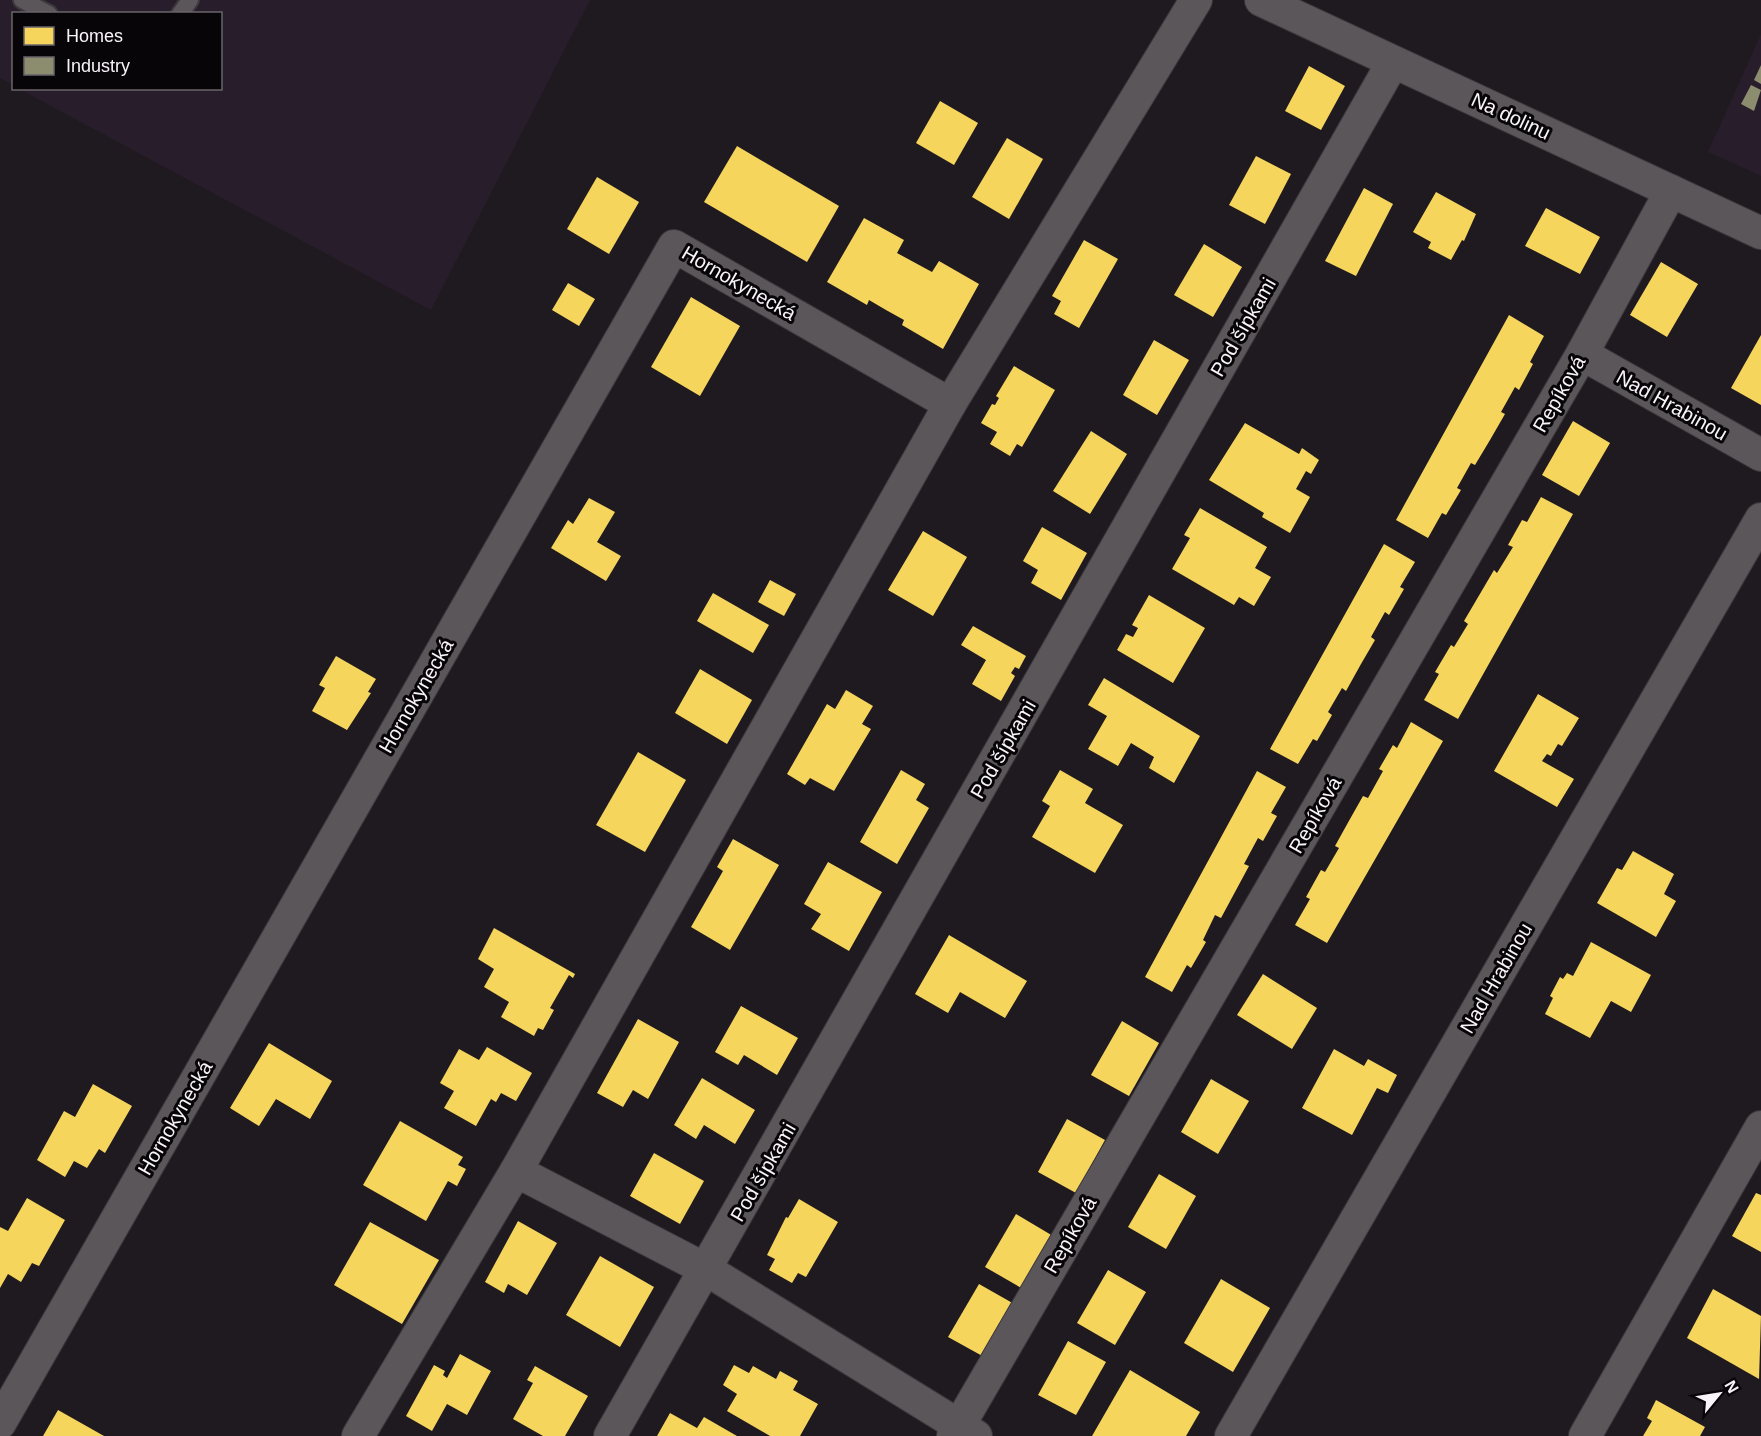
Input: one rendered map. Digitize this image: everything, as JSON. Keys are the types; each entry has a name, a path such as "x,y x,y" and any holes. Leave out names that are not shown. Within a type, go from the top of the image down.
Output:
{"street":[{"path":"358,1436 516,1171 950,404 1196,0"},
{"name":"Na dolinu","path":"1261,0 1761,233"},
{"name":"Pod šípkami","path":"610,1436 707,1270 1393,62"},
{"name":"Repíková","path":"963,1433 1582,354 1671,191"},
{"name":"Hornokynecká","path":"0,1423 674,246 950,404"},
{"name":"Nad Hrabinou","path":"1582,354 1761,455"},
{"name":"Nad Hrabinou","path":"1231,1436 1761,519"},
{"path":"1585,1436 1761,1127"},
{"path":"516,1171 707,1270 963,1433"}],"lane":[{"path":"22,0 45,12"}],"shaded area":[{"path":"0,0 590,0 431,310 21,90 222,90 222,12 12,12 12,84 0,78"},
{"path":"1761,34 1761,176 1708,152"}],"building: Homes":[{"path":"1309,66 1345,86 1321,130 1285,111"},
{"path":"940,101 978,123 954,165 916,143"},
{"path":"1007,138 1043,159 1009,219 972,197"},
{"path":"737,146 839,206 807,262 704,202"},
{"path":"1256,156 1291,174 1265,224 1229,205"},
{"path":"597,177 639,202 609,254 567,229"},
{"path":"1364,188 1393,204 1356,276 1325,261"},
{"path":"1436,192 1476,214 1464,241 1462,240 1451,260 1428,248 1431,242 1413,232"},
{"path":"1546,208 1600,237 1580,274 1525,246"},
{"path":"864,218 904,240 897,253 932,272 939,261 979,284 943,349 902,325 904,320 869,300 867,305 827,282"},
{"path":"1084,240 1118,259 1079,328 1054,314 1061,301 1052,296"},
{"path":"1204,244 1242,267 1213,317 1174,295"},
{"path":"1661,262 1698,284 1667,337 1630,315"},
{"path":"568,283 595,299 579,326 552,310"},
{"path":"691,297 740,326 700,396 651,367"},
{"path":"1509,315 1544,336 1519,390 1515,387 1501,412 1505,414 1475,465 1471,463 1457,488 1461,490 1446,515 1442,513 1428,538 1396,520"},
{"path":"1761,335 1761,405 1731,388"},
{"path":"1154,340 1189,360 1157,415 1123,395"},
{"path":"1014,366 1055,390 1022,447 1017,444 1010,456 990,444 997,432 981,423 992,404 995,405 999,398 996,396"},
{"path":"1573,421 1610,443 1579,496 1542,475"},
{"path":"1245,423 1299,454 1302,448 1319,460 1311,474 1306,471 1296,489 1310,497 1290,533 1262,517 1264,513 1209,480"},
{"path":"1091,431 1127,454 1090,514 1053,491"},
{"path":"1541,497 1573,514 1458,719 1424,700 1439,674 1435,672 1451,645 1454,647 1468,624 1464,621 1494,570 1497,573 1513,547 1508,545 1522,520 1527,522"},
{"path":"589,498 615,512 597,542 621,556 606,581 551,548 568,520 573,524"},
{"path":"1200,508 1267,547 1255,568 1271,577 1254,606 1239,597 1234,605 1172,569 1190,538 1184,535"},
{"path":"1042,527 1087,553 1061,600 1031,583 1038,570 1023,561"},
{"path":"923,531 967,557 933,616 888,590"},
{"path":"1384,544 1415,562 1400,587 1404,589 1389,615 1385,612 1371,637 1375,640 1346,691 1342,688 1328,712 1332,715 1317,741 1313,739 1298,764 1270,749"},
{"path":"770,580 796,594 784,616 758,602"},
{"path":"713,593 769,625 753,653 697,621"},
{"path":"1149,595 1205,628 1173,683 1117,650 1126,634 1133,637 1138,628 1132,625"},
{"path":"973,626 1026,656 1019,669 1015,667 1011,673 1015,676 1001,701 972,684 986,660 961,645"},
{"path":"336,656 376,679 368,692 371,693 347,730 312,711 325,688 319,685"},
{"path":"700,669 752,700 727,744 675,713"},
{"path":"1104,678 1200,736 1174,783 1149,768 1154,757 1131,743 1118,766 1088,749 1107,716 1088,705"},
{"path":"846,690 873,706 862,724 871,729 834,791 810,778 805,785 787,774 827,704 835,709"},
{"path":"1538,694 1579,718 1562,746 1558,744 1551,756 1547,754 1542,761 1574,779 1557,807 1494,771"},
{"path":"1411,722 1443,741 1327,943 1295,925 1310,899 1306,897 1321,870 1325,872 1339,848 1335,846 1363,796 1368,798 1383,771 1379,769 1393,745 1397,748"},
{"path":"638,752 686,780 645,852 596,825"},
{"path":"901,770 925,784 916,800 929,808 897,864 860,842"},
{"path":"1060,770 1093,789 1085,803 1123,825 1095,873 1032,837 1050,806 1042,801"},
{"path":"1257,771 1286,787 1271,813 1277,816 1263,841 1258,838 1244,864 1249,866 1221,918 1215,915 1203,940 1206,942 1191,968 1187,965 1172,992 1145,977"},
{"path":"733,839 779,865 730,950 691,927 723,871 717,867"},
{"path":"1633,851 1674,874 1664,894 1676,901 1656,937 1597,903 1617,868 1622,870"},
{"path":"828,862 882,892 849,951 811,929 821,914 804,904"},
{"path":"494,928 575,974 573,978 569,975 550,1008 554,1010 543,1030 538,1028 534,1036 501,1017 509,1002 484,987 494,969 478,959"},
{"path":"949,935 1027,981 1005,1018 960,992 948,1013 915,994"},
{"path":"1591,942 1651,975 1631,1012 1611,1001 1590,1038 1545,1014 1553,998 1550,996 1560,977 1563,979 1567,973 1573,976"},
{"path":"1263,974 1317,1008 1292,1049 1237,1015"},
{"path":"741,1006 798,1038 777,1075 744,1055 738,1065 715,1052"},
{"path":"638,1019 679,1042 648,1099 633,1090 623,1107 597,1093"},
{"path":"1122,1021 1159,1043 1129,1096 1091,1075"},
{"path":"269,1043 332,1081 310,1119 276,1099 259,1126 230,1108"},
{"path":"487,1047 532,1073 516,1101 501,1093 496,1102 491,1099 476,1126 444,1108 454,1091 440,1083 459,1049 479,1060"},
{"path":"1334,1049 1364,1066 1368,1059 1397,1075 1388,1093 1377,1088 1352,1135 1302,1108"},
{"path":"702,1078 755,1110 735,1144 704,1125 696,1139 674,1125"},
{"path":"1211,1079 1249,1101 1218,1154 1181,1132"},
{"path":"93,1084 132,1106 105,1153 99,1149 87,1168 74,1161 65,1177 37,1160 64,1111 75,1117"},
{"path":"1067,1119 1105,1140 1076,1193 1038,1172"},
{"path":"400,1121 463,1157 458,1165 466,1169 457,1186 448,1181 426,1221 363,1185"},
{"path":"654,1153 704,1181 680,1224 630,1196"},
{"path":"1159,1174 1196,1196 1166,1249 1128,1227"},
{"path":"1756,1193 1761,1195 1761,1252 1732,1236"},
{"path":"27,1198 65,1220 39,1266 32,1263 21,1282 8,1274 0,1288 0,1227 8,1231"},
{"path":"799,1199 838,1222 806,1277 798,1273 792,1283 769,1270 775,1259 767,1255 786,1217 788,1218"},
{"path":"1016,1214 1053,1236 1023,1289 985,1267"},
{"path":"518,1221 557,1243 527,1295 508,1284 504,1293 485,1282"},
{"path":"370,1222 439,1260 402,1324 334,1285"},
{"path":"600,1256 654,1287 620,1347 566,1315"},
{"path":"1108,1270 1146,1292 1115,1345 1077,1323"},
{"path":"1221,1279 1270,1308 1233,1372 1184,1343"},
{"path":"979,1284 1016,1305 986,1358 948,1337"},
{"path":"1713,1289 1761,1316 1759,1379 1687,1338"},
{"path":"1068,1341 1106,1362 1076,1415 1038,1395"},
{"path":"460,1354 491,1371 467,1415 447,1404 432,1431 406,1416 434,1365 445,1371 443,1375 447,1378"},
{"path":"734,1365 749,1373 753,1366 776,1379 780,1371 798,1381 793,1390 818,1404 800,1436 770,1436 727,1411 737,1394 723,1385"},
{"path":"535,1366 588,1396 565,1436 543,1436 513,1419 533,1383 527,1380"},
{"path":"1130,1370 1200,1412 1186,1436 1092,1436"},
{"path":"1656,1400 1705,1427 1700,1436 1643,1436 1652,1421 1647,1418"},
{"path":"58,1410 104,1436 43,1436"},
{"path":"670,1413 697,1428 704,1417 737,1436 657,1436"}],"building: Industry":[{"path":"1761,65 1761,84 1754,80"},
{"path":"1751,85 1761,90 1754,111 1741,104"}]}
